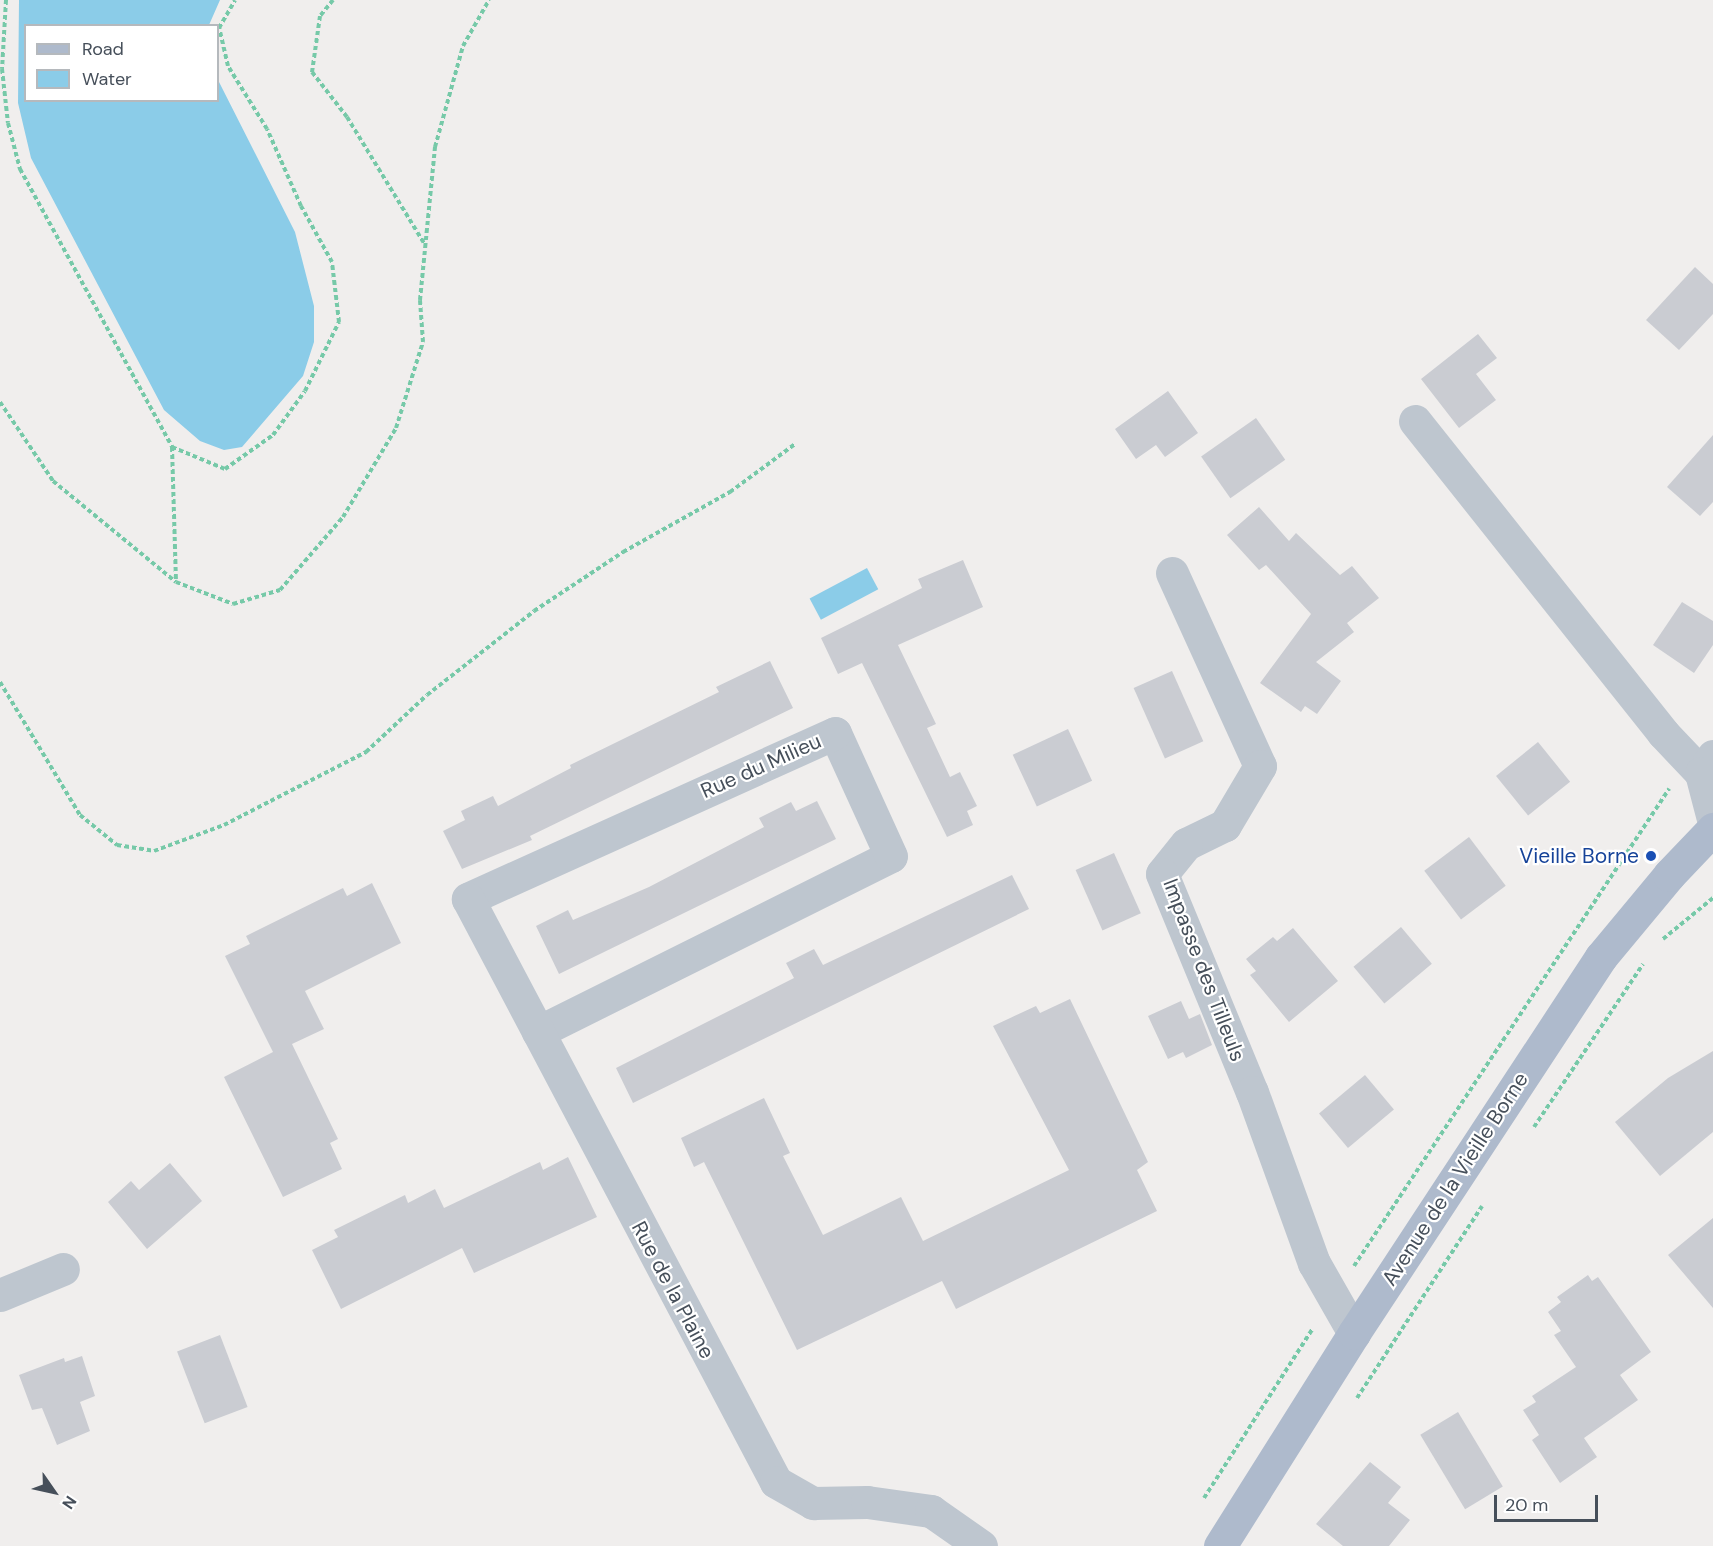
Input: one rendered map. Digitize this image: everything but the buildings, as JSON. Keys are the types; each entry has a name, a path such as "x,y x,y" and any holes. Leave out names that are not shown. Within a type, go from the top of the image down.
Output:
{"main road":[{"name":"Avenue de la Vieille Borne","path":"1220,1546 1354,1333 1601,957 1669,875 1713,829"}],"street":[{"path":"1416,421 1663,733 1707,764 1713,819"},
{"name":"Impasse des Tilleuls","path":"1172,573 1260,766 1225,825 1186,844 1162,874 1252,1092 1314,1263 1354,1333"},
{"name":"Rue du Milieu","path":"468,899 835,733 891,856 538,1032"},
{"name":"Rue de la Plaine","path":"468,899 776,1482 813,1503 867,1502 931,1511 981,1546"},
{"path":"0,1296 63,1269"}],"path":[{"path":"6,0 2,69 8,123 20,169 172,447 176,582"},
{"path":"172,447 225,469 273,435 305,391 339,322 332,262 301,206 267,129 228,66 219,28 235,0"},
{"path":"333,0 320,16 312,72 347,117 425,245"},
{"path":"0,402 52,481 176,582 233,604 280,590 343,517 396,428 423,342 420,300 435,147 463,46 489,0"},
{"path":"0,682 80,815 117,845 154,851 224,825 366,752 427,695 534,611 623,552 730,492 795,444"},
{"path":"1656,945 1713,898"},
{"path":"1532,1130 1649,955"},
{"path":"1352,1406 1488,1196"}],"water":[{"path":"19,0 220,0 209,24 24,24 24,102 219,102 219,82 295,232 314,306 314,342 303,376 242,447 224,450 200,441 164,410 31,158 18,103"},
{"path":"867,568 878,589 821,620 810,599"}],"place":[{"name":"Vieille Borne","path":"1651,856"}]}
